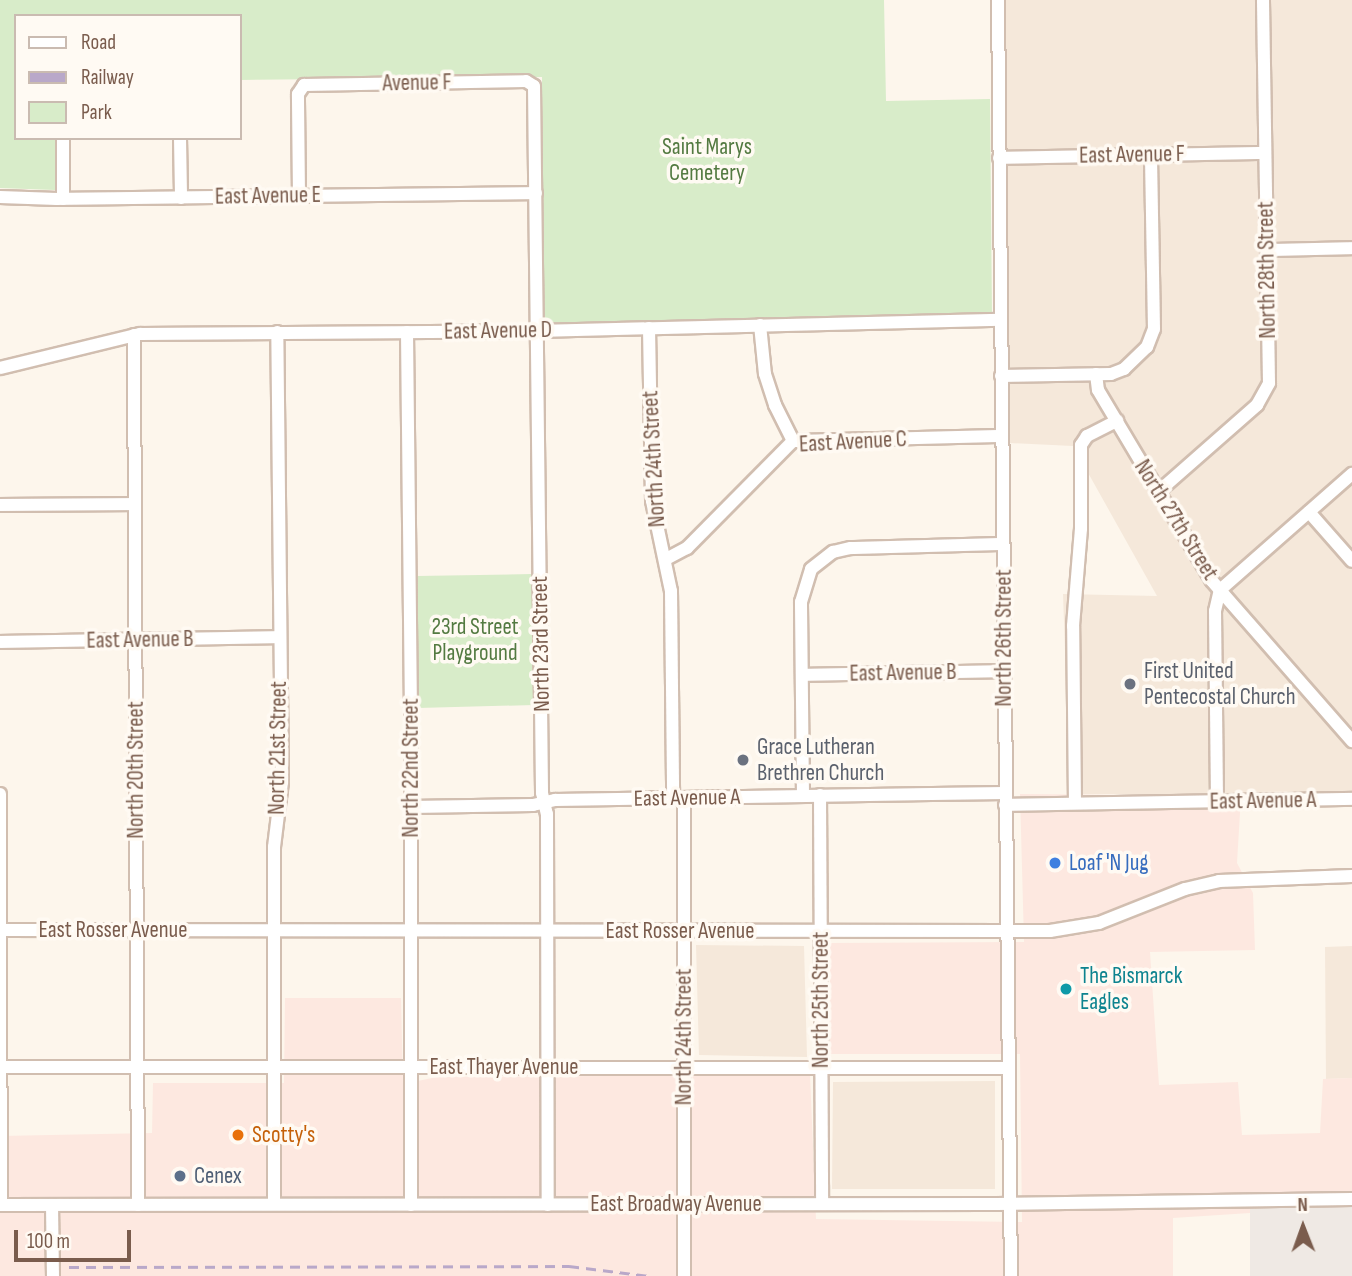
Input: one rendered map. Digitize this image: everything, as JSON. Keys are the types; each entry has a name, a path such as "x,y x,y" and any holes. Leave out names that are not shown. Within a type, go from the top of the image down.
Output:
{"street":[{"name":"North 26th Street","path":"998,0 1011,1276"},
{"name":"North 28th Street","path":"1158,492 1265,395 1269,376 1263,0"},
{"name":"Avenue F","path":"299,196 301,87 533,83"},
{"name":"North 23rd Street","path":"533,83 542,803 547,814 548,1205"},
{"path":"63,140 63,199"},
{"path":"180,140 181,198"},
{"name":"East Avenue F","path":"999,158 1265,153"},
{"path":"1001,376 1096,374 1124,369 1151,341 1154,328 1151,155"},
{"name":"East Avenue E","path":"0,197 63,199 536,193"},
{"path":"1267,250 1352,248"},
{"name":"East Avenue D","path":"0,368 134,335 537,331 1001,320"},
{"path":"760,326 765,374 779,416 793,441"},
{"name":"North 24th Street","path":"649,328 652,501 671,591 684,931 684,1276"},
{"name":"North 22nd Street","path":"407,331 411,1205"},
{"name":"North 21st Street","path":"274,1204 274,847 282,782 276,332"},
{"name":"North 20th Street","path":"134,335 138,1205"},
{"name":"North 27th Street","path":"1096,374 1098,390 1220,590 1215,611 1217,801"},
{"path":"1075,803 1074,618 1081,521 1082,442 1116,421"},
{"name":"East Avenue C","path":"666,559 687,548 793,441 1002,436"},
{"path":"1352,474 1220,590 1352,741"},
{"path":"0,505 135,504"},
{"path":"1310,512 1352,561"},
{"path":"803,796 801,594 811,569 833,552 852,548 1003,544"},
{"name":"East Avenue B","path":"0,642 280,637"},
{"name":"East Avenue B","path":"802,675 1004,671"},
{"path":"0,794 0,1205"},
{"name":"East Avenue A","path":"411,807 542,803 555,800 821,795 1075,803 1352,799"},
{"name":"North 25th Street","path":"821,795 822,1204"},
{"name":"East Rosser Avenue","path":"0,930 1007,932 1086,926 1185,889 1219,881 1352,876"},
{"name":"East Thayer Avenue","path":"1,1067 1008,1068"},
{"name":"East Broadway Avenue","path":"0,1205 1010,1204 1352,1199"},
{"path":"52,1205 53,1276"}],"shaded area":[{"path":"1005,0 1352,0 1352,794 1070,794 1063,594 1157,596 1073,446 1010,443"},
{"path":"1020,794 1241,796 1237,863 1253,893 1255,950 1150,952 1159,1085 1238,1082 1242,1135 1320,1133 1323,1079 1352,1078 1352,1195 1250,1197 1250,1213 1173,1218 1173,1276 0,1276 0,1136 152,1133 153,1083 284,1083 285,998 401,998 403,1084 437,1077 810,1075 816,1219 1022,1222 1020,1054 830,1054 830,943 1024,942"},
{"path":"696,945 804,946 807,1057 699,1055"},
{"path":"1352,946 1352,1078 1326,1079 1325,947"},
{"path":"995,1081 995,1189 832,1189 833,1082"},
{"path":"1352,1195 1352,1276 1250,1276 1250,1197"}],"green space":[{"name":"Saint Marys Cemetery","path":"0,0 884,0 886,101 990,99 992,314 543,323 542,77 242,80 242,14 14,14 14,140 55,140 55,190 0,188"},
{"name":"23rd Street Playground","path":"532,574 534,705 418,708 417,576"}],"railway":[{"path":"69,1267 569,1266 649,1276"}],"place":[{"name":"First United Pentecostal Church","path":"1130,684"},
{"name":"Grace Lutheran Brethren Church","path":"743,760"},
{"name":"Loaf 'N Jug","path":"1055,863"},
{"name":"The Bismarck Eagles","path":"1066,989"},
{"name":"Scotty's","path":"238,1135"},
{"name":"Cenex","path":"180,1176"}]}
